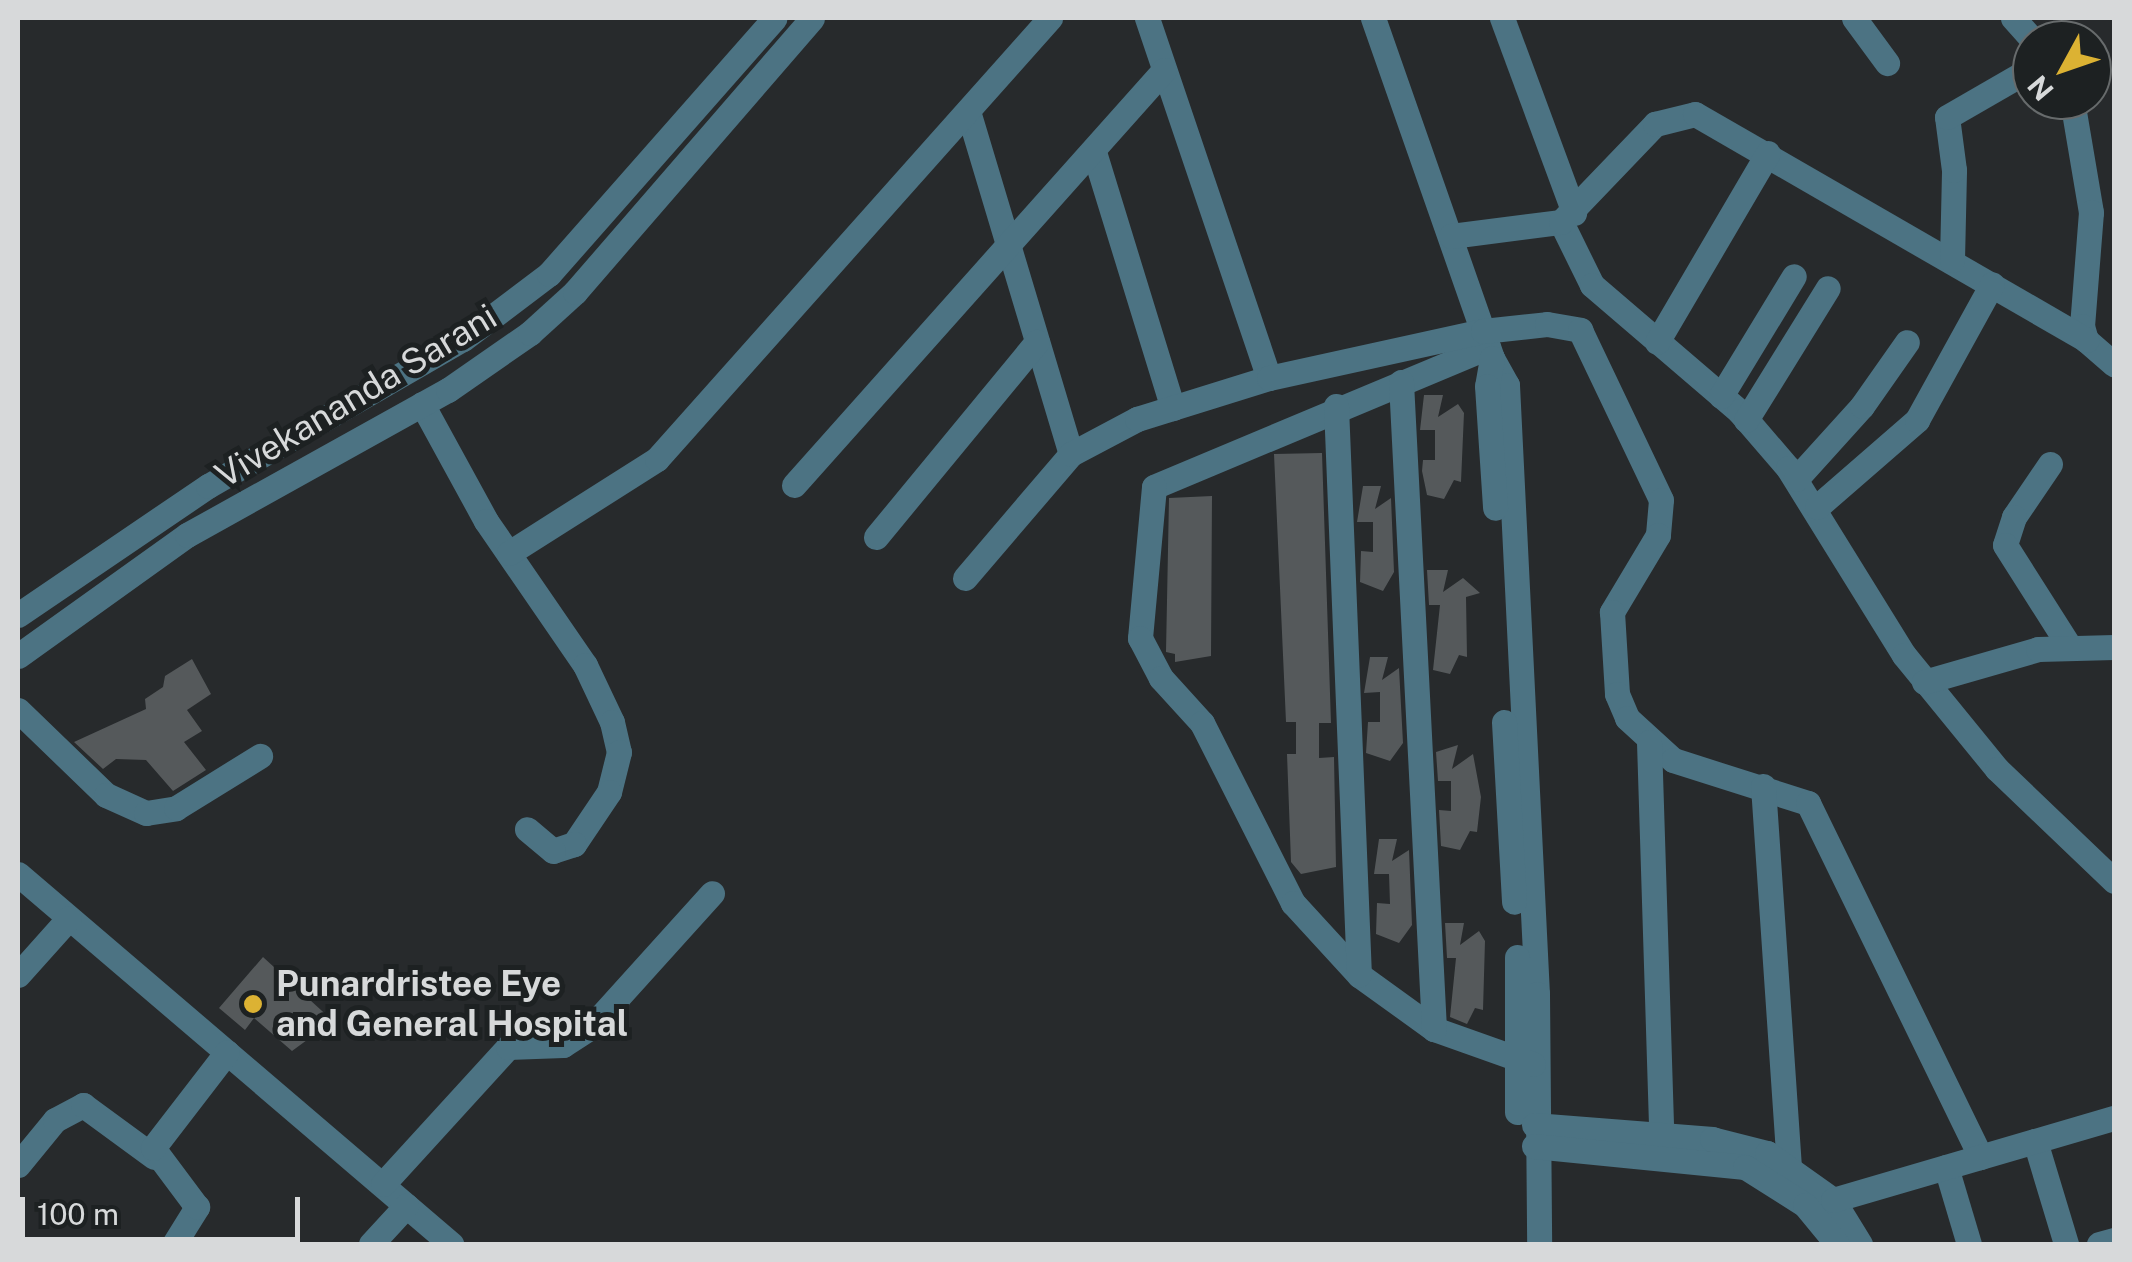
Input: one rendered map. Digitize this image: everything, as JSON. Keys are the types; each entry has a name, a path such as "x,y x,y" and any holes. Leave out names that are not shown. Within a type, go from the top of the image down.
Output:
{"street":[{"name":"Vivekananda Sarani","path":"18,615 266,451 463,339 549,274 775,18"},
{"name":"Vivekananda Sarani","path":"18,656 147,561 412,409 516,344 575,292 812,18"},
{"path":"509,553 658,459 1050,18"},
{"path":"1147,18 1269,378"},
{"path":"1374,18 1488,346 1507,385 1536,994 1524,1058 1523,1244"},
{"path":"1502,18 1592,285 1746,420 1817,507 1924,682 1997,769 2114,881"},
{"path":"1854,18 1886,63"},
{"path":"794,485 1010,250 1164,70"},
{"path":"1952,260 1954,170 1947,117 2012,80"},
{"path":"968,112 1071,454"},
{"path":"1451,236 1567,217 1638,139 1676,115 1695,114 1952,260 2086,340 2114,364"},
{"path":"2076,120 2092,212 2086,340"},
{"path":"1094,152 1172,408"},
{"path":"1657,342 1768,153"},
{"path":"1721,396 1794,276"},
{"path":"1817,507 1911,429 1992,284"},
{"path":"1746,420 1828,288"},
{"path":"1524,1058 1434,1029 1358,974 1294,903 1202,722 1161,678 1140,638 1154,487 1214,466 1336,406 1547,324 1580,330 1661,500 1658,535 1618,592 1611,624 1616,694 1649,742 1673,760 1808,803 1827,833 1982,1157"},
{"path":"876,537 1038,342"},
{"path":"1796,479 1907,342"},
{"path":"965,578 1071,454 1172,408 1269,378 1488,346"},
{"path":"1401,382 1434,1029"},
{"path":"1336,406 1358,974"},
{"path":"412,409 585,666 606,704 619,752 609,792 574,844 553,852 527,829"},
{"path":"2050,464 2014,518 2005,545 2070,646"},
{"path":"1924,682 1999,658 2070,646 2114,647"},
{"path":"18,710 106,796 146,813 187,802 260,756"},
{"path":"1649,742 1661,1134"},
{"path":"1763,786 1789,1164"},
{"path":"18,874 451,1244"},
{"path":"383,1184 508,1047 563,1044 592,1026 712,893"},
{"path":"18,975 69,918"},
{"path":"154,1156 160,1135 227,1052"},
{"path":"1524,1058 1535,1146 1539,1244"},
{"path":"18,1165 55,1120 83,1105 154,1156 198,1207 174,1244"},
{"path":"1833,1200 2114,1118"},
{"path":"1535,1146 1661,1134 1747,1147 1789,1164 1833,1200 1860,1244"},
{"path":"2034,1141 2066,1244"},
{"path":"1535,1146 1746,1167 1805,1205 1838,1244"},
{"path":"1946,1167 1970,1244"},
{"path":"371,1244 406,1206"},
{"path":"2098,1244 2114,1240"}],"building":[{"path":"1424,395 1443,395 1438,417 1458,404 1464,413 1461,482 1454,480 1444,499 1427,495 1422,471 1423,460 1435,460 1435,430 1420,430"},
{"path":"1322,453 1331,723 1319,723 1319,758 1334,757 1336,867 1301,874 1291,862 1287,754 1296,754 1296,722 1286,722 1274,454"},
{"path":"1363,486 1381,486 1375,509 1391,498 1394,572 1383,591 1360,582 1361,551 1373,552 1373,522 1357,522"},
{"path":"1212,496 1211,656 1175,662 1175,654 1166,652 1169,498"},
{"path":"1427,570 1448,570 1443,592 1463,578 1480,593 1466,597 1467,657 1459,655 1450,674 1433,670 1440,605 1429,605"},
{"path":"1370,657 1388,657 1382,680 1399,668 1403,743 1390,761 1366,753 1368,722 1380,722 1380,692 1364,693"},
{"path":"192,659 211,694 187,710 202,731 184,742 206,770 173,791 146,760 116,759 103,769 74,742 146,709 145,699 163,687 165,676"},
{"path":"1458,745 1452,769 1473,754 1481,797 1477,832 1470,831 1460,850 1441,846 1439,810 1451,811 1451,781 1438,781 1436,752"},
{"path":"1379,839 1397,839 1392,861 1409,850 1412,925 1399,943 1376,934 1377,903 1390,904 1389,874 1374,874"},
{"path":"1445,923 1464,923 1460,945 1479,931 1485,941 1483,1010 1475,1008 1467,1024 1450,1017 1456,958 1447,958"},
{"path":"263,957 333,1021 292,1051 254,1018 245,1030 219,1008"}],"place":[{"name":"Punardristee Eye and General Hospital","path":"253,1004"}]}
